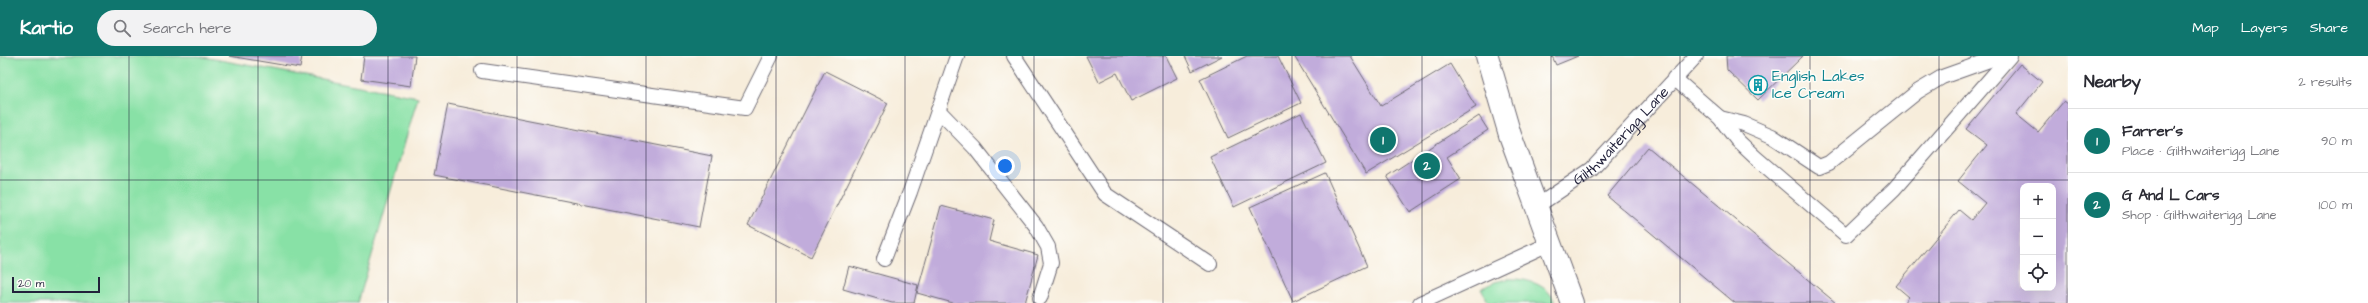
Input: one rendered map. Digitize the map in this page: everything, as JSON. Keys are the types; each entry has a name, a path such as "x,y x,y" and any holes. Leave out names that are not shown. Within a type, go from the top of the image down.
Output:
{"street":[{"path":"1487,56 1510,135 1572,303"}],"lane":[{"path":"482,71 744,108 771,56"},
{"path":"884,259 910,192 957,56"},
{"path":"1014,56 1105,194 1210,264"},
{"name":"Gilthwaiterigg Lane","path":"1537,206 1592,169 1674,78 1696,56"},
{"path":"1720,118 1744,124 1772,136 1819,167 1829,163 1924,88 1942,77 2001,56"},
{"path":"1674,78 1720,118 1737,140 1755,157 1846,235 1894,189 2010,56"},
{"path":"938,110 975,148 1036,226 1048,247 1051,263 1040,298"},
{"path":"1420,303 1551,243"}],"green space":[{"path":"0,56 198,56 418,97 358,303 0,303"},
{"path":"1508,279 1529,281 1542,287 1548,291 1555,303 1489,303 1481,289 1495,282"}],"building":[{"path":"229,56 302,56 300,68"},
{"path":"364,56 415,56 411,86 361,79"},
{"path":"1086,56 1166,56 1177,78 1131,101 1117,73 1099,82"},
{"path":"1185,56 1222,56 1192,71"},
{"path":"1247,56 1278,56 1301,103 1228,138 1200,79"},
{"path":"1294,56 1350,56 1381,106 1450,64 1476,107 1366,174"},
{"path":"1552,56 1578,56 1556,65"},
{"name":"English Lakes Ice Cream","path":"1726,56 1803,56 1758,100 1727,70"},
{"path":"2020,64 2042,82 2016,114 2038,132 2064,101 2068,104 2068,303 1904,303 1909,297 1896,286 1959,210 1971,220 1985,203 1958,181 1987,145 1966,129"},
{"path":"825,71 888,103 811,257 748,225"},
{"path":"448,104 712,156 699,227 434,175"},
{"path":"1301,113 1326,163 1234,207 1210,157"},
{"path":"1479,116 1488,130 1447,157 1461,179 1410,212 1387,176"},
{"path":"1648,147 1836,303 1735,303 1607,196"},
{"path":"1325,173 1367,266 1293,301 1250,207"},
{"path":"941,206 994,220 989,241 1038,255 1025,303 953,303 917,293"},
{"path":"849,266 918,285 914,303 892,303 843,289"}],"place":[{"name":"English Lakes Ice Cream","path":"1758,85"},
{"name":"Farrer's","path":"1383,140"},
{"name":"G And L Cars","path":"1427,166"}]}
